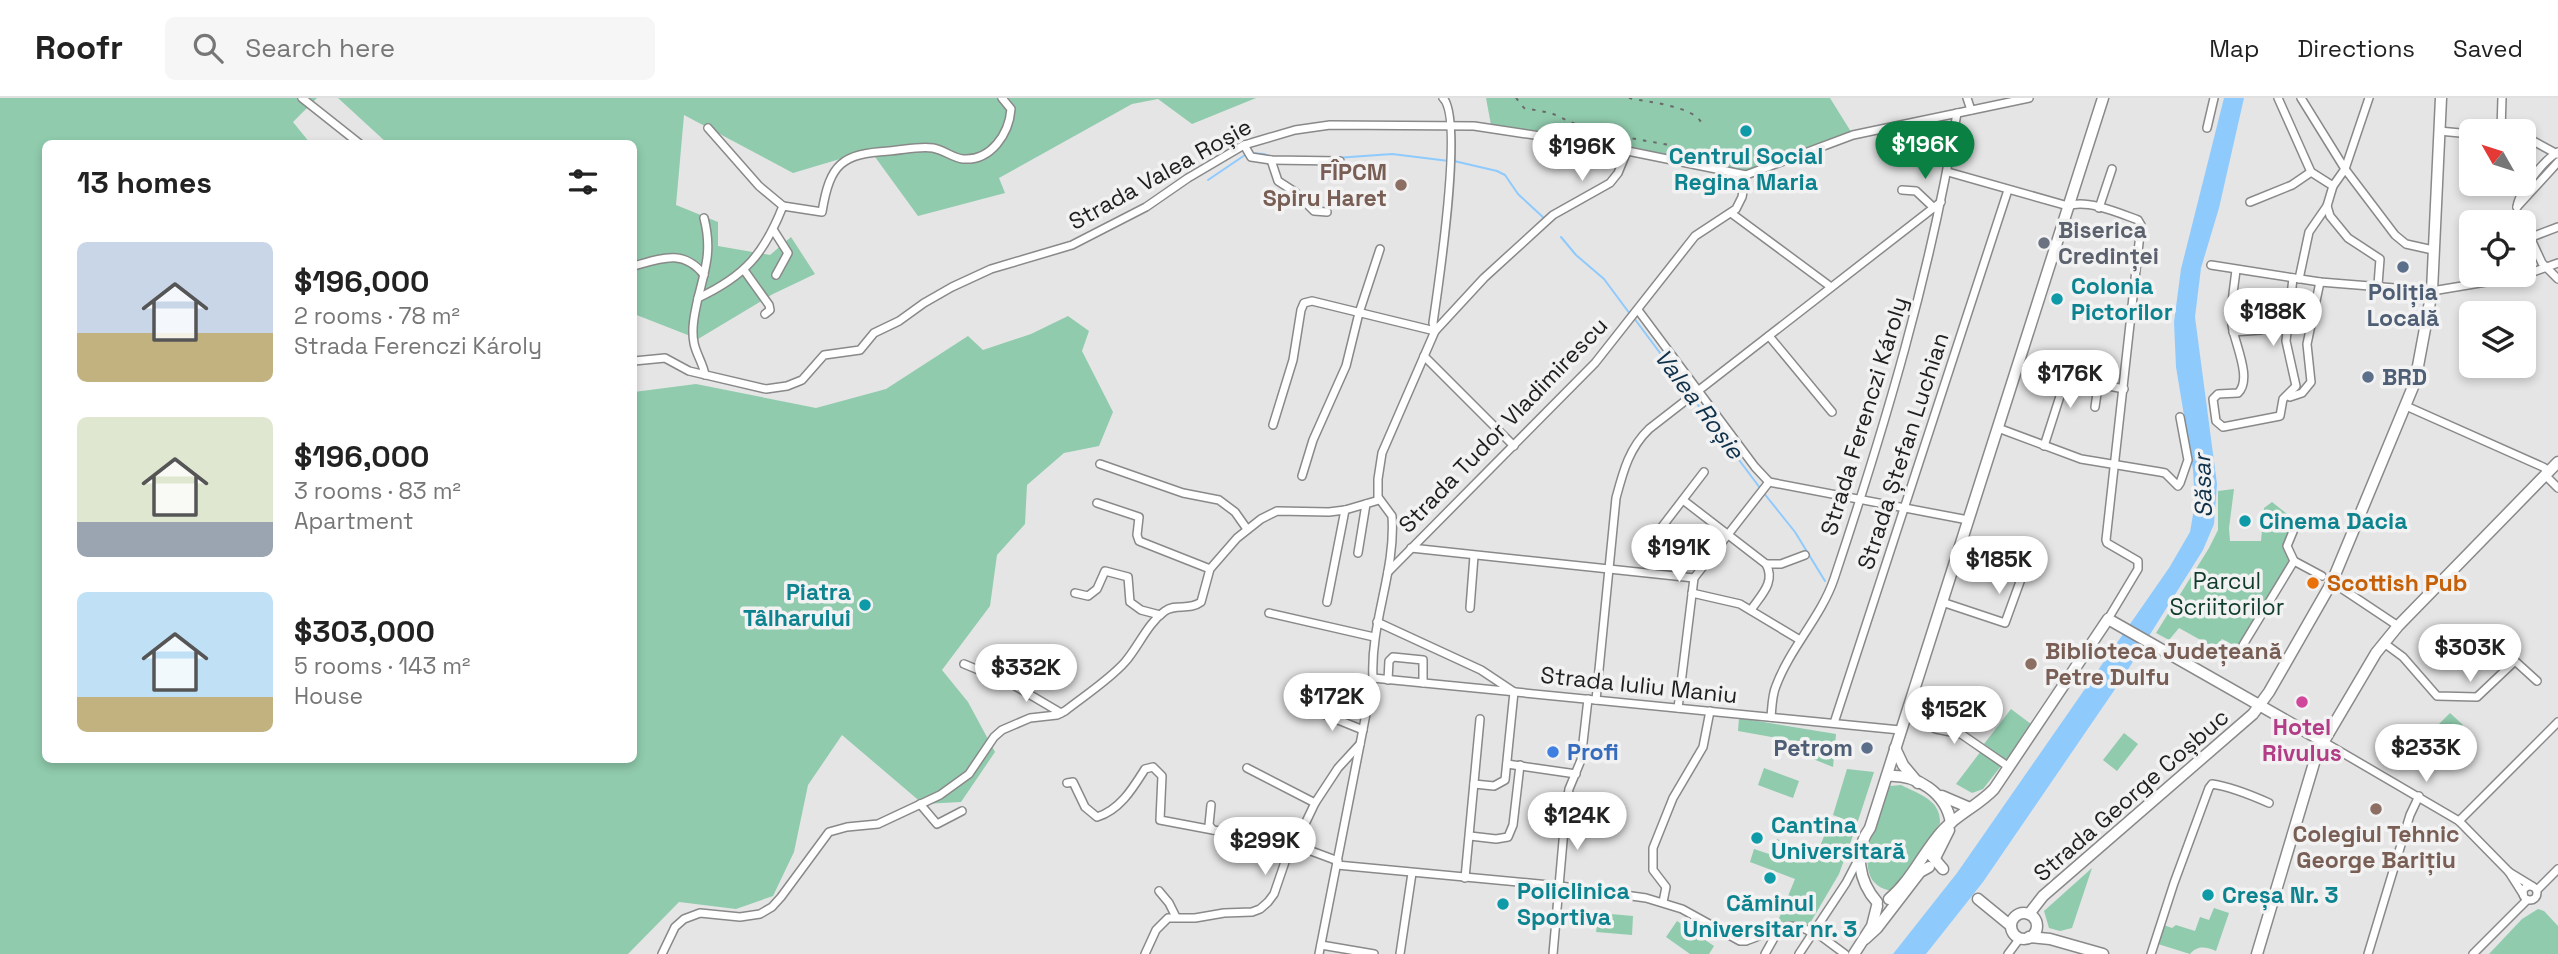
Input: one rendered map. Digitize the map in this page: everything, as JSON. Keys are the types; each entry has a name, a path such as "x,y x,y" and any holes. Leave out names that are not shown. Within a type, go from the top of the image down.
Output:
{"main road":[{"path":"1882,901 1862,879 1861,854 2103,98"},
{"name":"Strada George Coșbuc","path":"2025,914 2260,705 2332,582 2406,406 2420,362 2432,292 2441,98"},
{"path":"2257,954 2317,753 2323,742 2384,643 2558,462"},
{"path":"1854,954 1872,926 1882,901 1933,863 1951,823 1986,797 2009,767 2108,619 2323,742"},
{"path":"1895,748 1903,765 1918,783"},
{"path":"1887,776 1918,783 1970,808"},
{"path":"1937,794 1947,806 1951,823"},
{"path":"1870,828 1865,873 1882,901 1881,911 1887,910 1877,928"},
{"path":"1865,939 1877,928 1920,872 1933,863"},
{"path":"1978,899 2011,926 2014,933 2024,937 2050,939 2103,954"},
{"path":"1993,911 2025,914 2050,939"},
{"path":"2011,926 2013,919 2025,914"},
{"path":"2024,937 2034,933 2036,923"}],"street":[{"path":"302,98 355,140"},
{"path":"708,128 759,186 782,206 822,212 840,164 847,158 865,152 931,148 961,159 972,159 987,153 998,143 1008,125 1011,109 1002,98"},
{"path":"1435,331 1433,323 1451,162 1451,125 1448,104 1443,98"},
{"path":"1967,98 1971,110"},
{"path":"1831,287 1731,213 1742,197 1746,175 1849,136 2029,98"},
{"path":"2207,128 2214,98"},
{"path":"2278,98 2311,172 2333,186"},
{"path":"2301,98 2344,169 2399,240 2433,250"},
{"path":"2236,270 2232,307 2244,387 2238,393 2215,396 2213,404 2216,421 2227,427 2280,416 2283,399 2296,386 2286,341 2296,279 2309,232 2328,206 2333,186 2344,169 2369,98"},
{"path":"2501,119 2502,98"},
{"name":"Strada Ferenczi Károly","path":"1771,717 1775,688 1831,588 1860,500 1925,279 1938,205 1948,172 1957,113"},
{"name":"Strada Valea Roșie","path":"637,361 665,358 689,371 766,389 800,381 824,355 860,350 874,333 899,321 931,298 978,274 1072,245 1146,207 1244,145 1273,135 1320,126 1451,125 1527,133 1746,175"},
{"path":"2438,131 2459,133"},
{"path":"2536,142 2557,153 2536,180"},
{"path":"1244,145 1248,155 1272,160 1340,160"},
{"path":"1374,954 1320,950 1373,678 1374,637 1388,572 1392,516 1380,500 1378,479 1382,453 1435,331 1484,278 1547,221 1610,183 1618,173 1627,151"},
{"path":"1272,160 1278,181 1314,211 1327,212"},
{"path":"2536,183 2558,162"},
{"path":"2099,208 2112,169"},
{"path":"1948,172 2068,206 2078,204 2099,208 2138,220 2141,225 2106,540 2138,561 2138,569 2108,619"},
{"path":"2250,202 2292,185 2311,172"},
{"path":"1553,954 1569,789 1581,760 1611,569 1616,498 1631,452 1649,429 1938,205 1916,191 1902,190"},
{"name":"Strada Ștefan Luchian","path":"1834,723 2008,190"},
{"path":"698,298 730,281 744,270 774,230 782,206"},
{"path":"2328,206 2330,216 2348,238 2380,260 2378,285"},
{"name":"Strada Tudor Vladimirescu","path":"1388,572 1595,363 1695,236 1731,213"},
{"path":"704,218 709,241 694,321 694,342 705,375"},
{"path":"2536,235 2558,227"},
{"path":"774,230 788,253 776,275"},
{"path":"1301,476 1313,440 1346,366 1359,313 1380,249"},
{"path":"2536,251 2545,268 2558,279"},
{"path":"637,265 680,257 690,261 704,275"},
{"path":"2211,265 2320,282 2378,285 2432,292 2522,276 2558,263"},
{"path":"744,270 769,304 770,310 765,314"},
{"path":"2283,399 2302,393 2311,382 2307,344 2320,282"},
{"path":"1273,425 1293,360 1304,303 1311,301 1435,331"},
{"path":"1634,314 1694,394 1769,482 1968,520"},
{"path":"2234,332 2261,330"},
{"path":"1769,336 1832,412"},
{"path":"1424,356 1514,446"},
{"path":"2044,446 2070,365"},
{"path":"2095,407 2100,373"},
{"path":"2099,384 2124,389"},
{"path":"2406,406 2543,467 2558,488"},
{"path":"1998,428 2081,459 2165,474 2178,486 2188,460 2180,417"},
{"path":"1100,464 1183,493 1219,500 1235,512 1247,528"},
{"path":"1658,532 1704,472"},
{"path":"1678,708 1694,578 1769,482"},
{"path":"662,954 675,927 684,919 700,913 740,917 760,914 772,907 781,897 829,832 878,824 940,795 963,780 1002,730 1030,718 1062,713 1125,662 1160,615 1169,608 1190,608 1201,603 1210,569 1247,528 1278,511 1345,510 1380,500"},
{"path":"1683,500 1766,564 1770,571 1769,582 1751,610"},
{"path":"1097,503 1139,517 1139,541 1210,569"},
{"path":"1358,553 1366,504"},
{"path":"1326,601 1345,510"},
{"path":"2297,522 2287,546 2294,561 2322,576"},
{"path":"1411,548 1694,578"},
{"path":"1942,602 2005,623 2029,557 2035,549"},
{"path":"1766,564 1782,564 1805,555"},
{"path":"1470,608 1474,556"},
{"path":"2243,653 2243,645 2294,561"},
{"path":"1075,593 1088,596 1097,589 1105,571 1128,577 1130,602 1135,607 1160,615"},
{"path":"2332,582 2399,626"},
{"path":"1692,593 1732,600 1800,640"},
{"path":"1269,613 1374,637"},
{"path":"1377,622 1480,670 1514,692 1505,780 1499,786 1475,784"},
{"path":"2384,643 2403,657 2438,696 2477,697 2515,661 2537,681"},
{"path":"1388,680 1389,661 1398,656 1423,660 1423,683"},
{"path":"964,664 1010,683 1062,713"},
{"name":"Strada Iuliu Maniu","path":"1373,678 1900,730"},
{"path":"1311,709 1363,730"},
{"path":"1663,902 1665,887 1653,870 1653,848 1673,798 1703,747 1710,711"},
{"path":"1906,715 1936,729 1961,734 2009,767"},
{"path":"1465,878 1480,719"},
{"path":"2459,821 2558,722"},
{"path":"2323,742 2459,821 2509,872 2525,897 2536,899 2534,888 2509,872"},
{"path":"1145,954 1156,930 1162,923 1176,917 1195,918 1261,909 1274,894 1284,862 1315,803 1338,768 1361,743"},
{"path":"1507,764 1576,775"},
{"path":"1470,836 1496,839 1508,837 1513,825 1520,765"},
{"path":"1067,783 1073,782 1085,807 1097,817 1107,814 1130,793 1145,769 1153,767 1162,776 1160,820 1261,837 1276,848 1293,847 1337,863 1412,873 1560,886 1663,902 1740,941 1798,925 1845,954"},
{"path":"1247,768 1315,803"},
{"path":"2151,954 2174,883 2212,784 2242,791 2269,803"},
{"path":"2368,954 2410,815 2419,796"},
{"path":"920,804 937,824 962,811"},
{"path":"1211,806 1209,825 1213,830"},
{"path":"1799,954 1846,883 1861,854"},
{"path":"2473,954 2525,897 2526,888 2534,888 2558,869"},
{"path":"1399,954 1412,873"},
{"path":"1846,883 1855,878 1862,879"},
{"path":"1159,891 1176,917"},
{"path":"1765,954 1780,929"},
{"path":"2008,954 2024,937"}],"green space":[{"path":"0,98 317,98 293,122 308,140 42,140 42,763 637,763 637,392 696,384 816,408 886,389 968,336 983,350 1031,334 1068,316 1089,331 1082,351 1113,412 1099,446 1064,453 1027,485 1025,524 997,555 990,606 942,670 968,702 995,752 961,802 923,804 842,735 808,785 794,852 773,896 736,909 679,902 628,954 0,954"},
{"path":"338,98 1256,98 1192,124 1158,99 1132,104 999,178 1005,193 918,216 870,150 793,173 684,115 676,205 718,222 718,246 770,255 791,237 815,274 773,294 698,339 637,315 637,140 384,140"},
{"path":"1486,98 1830,98 1853,135 1744,173 1628,146 1491,125"},
{"name":"Parcul Scriitorilor","path":"2234,489 2230,541 2261,541 2264,508 2272,502 2297,522 2287,546 2294,561 2243,650 2222,639 2215,648 2179,628 2169,640 2156,633 2218,530 2218,491"},
{"path":"2011,709 2031,724 2006,760 1984,744"},
{"path":"2450,713 2463,725 2439,750 2426,737"},
{"path":"1739,718 1836,734 1833,767 1813,759 1800,742 1738,731"},
{"path":"2124,733 2138,744 2117,771 2103,760"},
{"path":"1981,751 2001,766 1983,789 1972,793 1956,784"},
{"path":"1764,768 1799,781 1793,798 1758,785"},
{"path":"1847,769 1874,772 1857,824 1833,815"},
{"path":"1901,785 1933,803 1940,823 1892,891 1878,885 1870,875 1869,846 1890,786"},
{"path":"1830,821 1855,830 1839,874 1809,925 1793,923 1775,928 1795,879 1750,862 1754,849 1769,854 1777,839 1817,854"},
{"path":"2092,868 2072,928 2060,931 2049,928 2044,911"},
{"path":"2214,908 2229,913 2216,951 2202,948 2190,954 2158,944 2164,925 2172,928 2176,925 2195,931 2200,917 2209,920"},
{"path":"2538,909 2544,911 2558,926 2558,954 2489,954 2522,919"},
{"path":"1599,913 1633,916 1632,935 1596,932"},
{"path":"1677,921 1714,946 1709,954 1690,954 1666,937"}],"water":[{"name":"Săsar","path":"2224,98 2244,98 2219,208 2201,268 2195,317 2217,484 2214,524 2203,550 2122,679 1983,882 1926,954 1893,954 1957,873 2169,568 2190,532 2195,503 2193,470 2176,367 2174,322 2181,269"}],"waterway":[{"name":"Valea Roșie","path":"1250,153 1271,157"},
{"name":"Valea Roșie","path":"1336,158 1392,154 1449,161"},
{"name":"Valea Roșie","path":"1208,180 1245,155"},
{"name":"Valea Roșie","path":"1454,161 1505,175 1518,194 1545,219"},
{"name":"Valea Roșie","path":"1561,237 1576,255 1604,279 1630,314"},
{"name":"Valea Roșie","path":"1634,318 1689,392"},
{"name":"Valea Roșie","path":"1692,397 1760,488"},
{"name":"Valea Roșie","path":"1763,492 1795,532 1825,581"}],"railway":[{"path":"1516,98 1524,108 1551,113 1575,124 1675,146"},
{"path":"1629,98 1681,109 1698,118 1702,124"}],"place":[{"name":"Centrul Social Regina Maria","path":"1746,131"},
{"name":"FÎPCM Spiru Haret","path":"1401,185"},
{"name":"Biserica Credinței","path":"2044,243"},
{"name":"Poliția Locală","path":"2403,267"},
{"name":"Colonia Pictorilor","path":"2057,299"},
{"name":"BRD","path":"2368,377"},
{"name":"Cinema Dacia","path":"2245,521"},
{"name":"Scottish Pub","path":"2313,583"},
{"name":"Piatra Tâlharului","path":"865,605"},
{"name":"Biblioteca Județeană Petre Dulfu","path":"2031,664"},
{"name":"Hotel Rivulus","path":"2302,702"},
{"name":"Petrom","path":"1867,748"},
{"name":"Profi","path":"1553,752"},
{"name":"Colegiul Tehnic George Barițiu","path":"2376,809"},
{"name":"Cantina Universitară","path":"1757,838"},
{"name":"Căminul Universitar nr. 3","path":"1770,878"},
{"name":"Creșa Nr. 3","path":"2208,895"},
{"name":"Policlinica Sportiva","path":"1503,904"}]}
